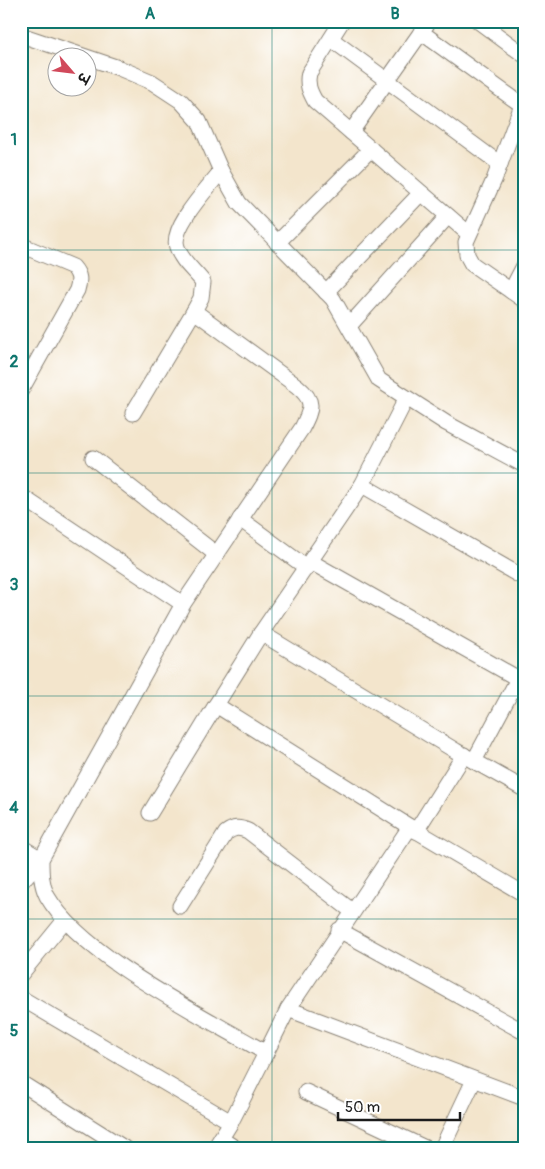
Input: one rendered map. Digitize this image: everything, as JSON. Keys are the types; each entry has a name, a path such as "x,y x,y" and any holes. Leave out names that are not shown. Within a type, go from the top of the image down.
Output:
{"street":[{"path":"342,21 310,73 308,88 315,101 469,234"},
{"path":"478,21 524,55"},
{"path":"351,132 425,27 523,102 500,164 466,242 467,255 472,264 524,300"},
{"path":"21,35 119,68 152,82 181,101 199,121 221,171 239,202 326,292 349,326 379,380 406,399 524,465"},
{"path":"331,39 500,164"},
{"path":"277,243 371,149"},
{"path":"133,412 201,298 202,282 179,253 175,239 184,220 221,171"},
{"path":"326,292 421,193"},
{"path":"349,326 448,216"},
{"path":"21,245 73,267 78,272 80,281 77,290 21,390"},
{"path":"511,292 524,266"},
{"path":"21,882 41,858 182,604 302,428 311,404 308,396 297,386 194,311"},
{"path":"150,813 262,633 362,485 406,399"},
{"path":"93,458 216,554"},
{"path":"362,485 524,578"},
{"path":"21,496 182,604"},
{"path":"235,1148 218,1143 231,1122 288,1009 352,911 469,758 521,681 309,565 240,518"},
{"path":"262,633 469,758 524,789"},
{"path":"216,705 413,829 524,894"},
{"path":"180,906 226,832 232,828 240,827 248,831 352,911"},
{"path":"21,847 41,858"},
{"path":"41,858 41,881 47,895 65,920 88,941 119,964 266,1053"},
{"path":"21,974 65,920"},
{"path":"339,930 524,1032"},
{"path":"21,998 231,1122"},
{"path":"288,1009 524,1098"},
{"path":"442,1148 474,1080"},
{"path":"21,1083 124,1148"},
{"path":"306,1092 425,1148"}]}
